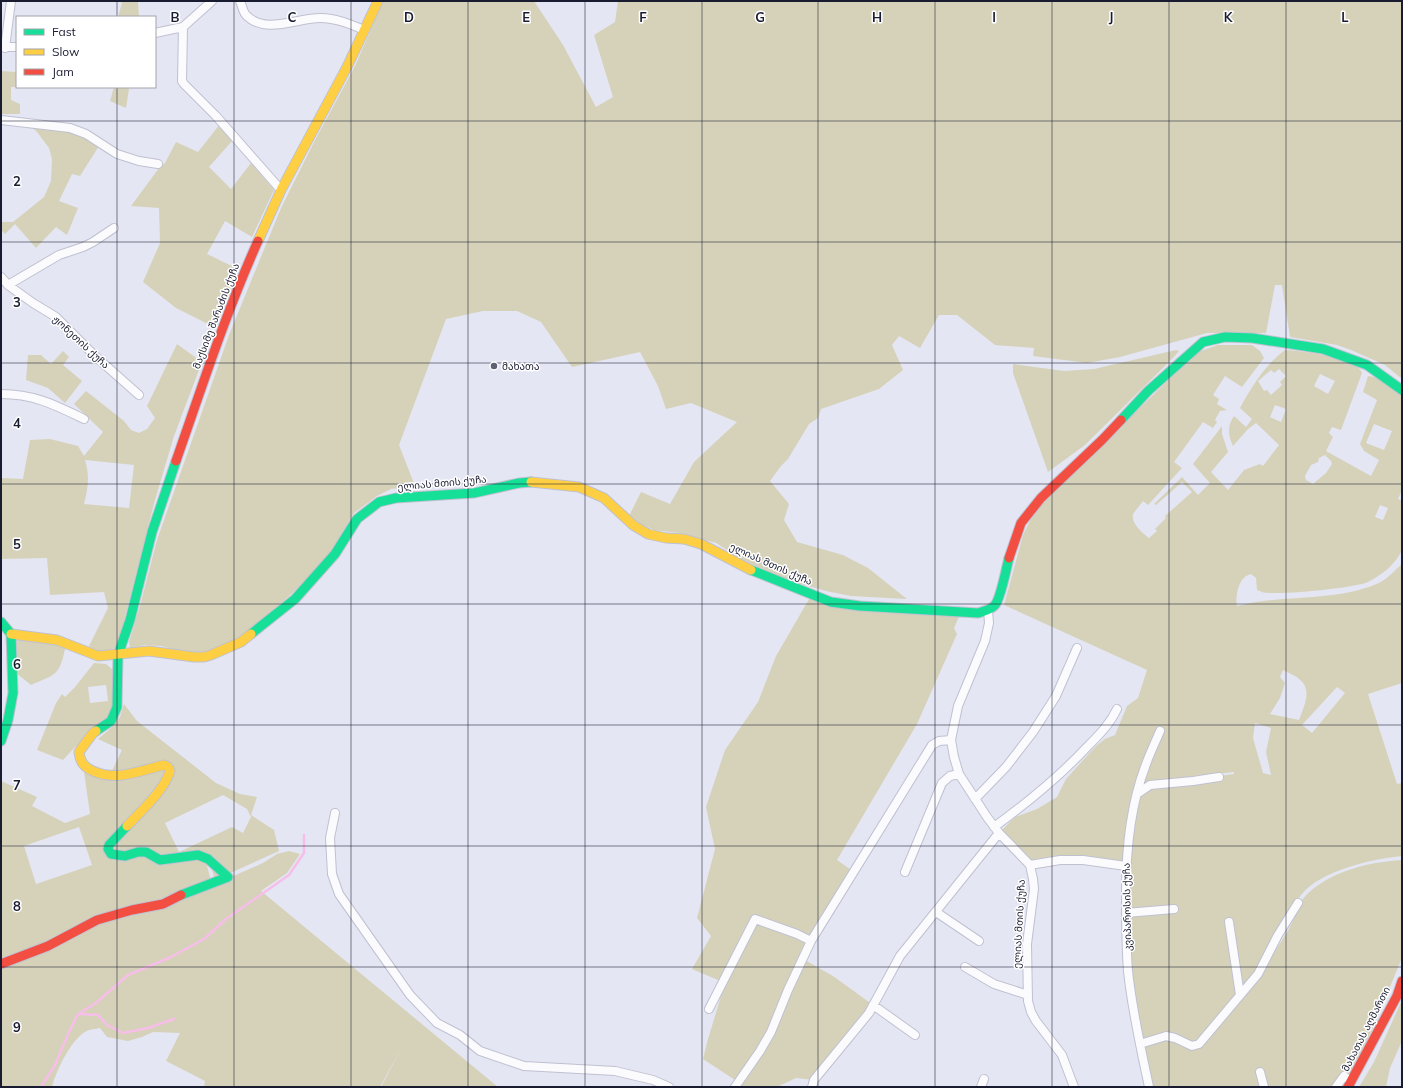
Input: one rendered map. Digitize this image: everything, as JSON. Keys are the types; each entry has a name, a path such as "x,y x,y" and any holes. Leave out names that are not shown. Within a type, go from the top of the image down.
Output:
{"street":[{"path":"12,1 3,47 16,47"},
{"path":"156,33 184,27 212,1"},
{"path":"240,1 245,14 257,22 276,25 319,18 336,20 364,30"},
{"name":"მაქსიმე შარაძის ქუჩა","path":"1,964 48,946 97,920 132,910 163,904 179,896 228,877 208,859 198,855 177,859 160,860 146,852 138,852 125,856 115,856 111,854 109,852 109,845 142,811 169,776 170,770 164,765 132,774 115,776 97,774 87,768 80,761 79,752 93,733 111,721 117,707 118,655 130,620 152,532 206,375 243,274 281,190 346,67 378,1"},
{"path":"184,27 182,81 216,116 281,190"},
{"path":"1,120 70,128 86,134 117,154 139,161 158,164"},
{"path":"8,284 59,255 93,242 114,228"},
{"name":"ჟონეთის ქუჩა","path":"1,277 33,303 56,317 67,326 95,356 139,395"},
{"path":"988,610 996,604 1004,580 1010,552 1021,523 1041,498 1102,440 1148,391 1203,342 1225,337 1252,338 1324,349 1367,366 1402,390"},
{"path":"1,394 27,396 48,401 84,419"},
{"name":"ელიას მთის ქუჩა","path":"11,634 57,640 98,656 149,651 180,656 204,657 225,650 241,642 295,599 334,554 357,519 379,502 396,498 474,493 518,483 534,482 579,487 604,498 633,525 648,534 666,538 684,539 701,544 747,568 831,602 860,606 978,614 988,610 989,623 985,641 958,706 951,740 954,757 959,774 996,830 1030,866 1034,889 1027,944 1028,995 1031,1012 1062,1055 1074,1087"},
{"path":"1,622 11,634 13,693 8,720 1,741"},
{"path":"976,799 1006,767 1033,732 1056,696 1077,648"},
{"path":"812,1087 814,1080 868,1013 900,956 936,912 996,830 1072,764 1103,731 1117,709"},
{"name":"კვიპაროსის ქუჩა","path":"1149,1087 1128,971 1126,866 1130,830 1137,794 1145,768 1160,731"},
{"path":"735,1087 760,1051 771,1032 788,990 811,941 932,745 940,741 951,740"},
{"path":"905,872 942,783 950,776 959,774"},
{"path":"1137,794 1150,785 1193,782 1219,777"},
{"path":"335,814 330,838 332,874 339,894 410,995 437,1023 460,1035 480,1051 524,1066 614,1071 653,1080 669,1087"},
{"path":"1030,866 1060,860 1083,860 1126,866"},
{"path":"1140,1044 1166,1036 1175,1038 1192,1046 1199,1044 1258,974 1278,935 1298,903"},
{"path":"1126,913 1174,909"},
{"path":"936,912 979,941"},
{"path":"709,1009 755,919 797,934 811,941"},
{"path":"1229,922 1240,996"},
{"path":"965,967 994,984 1028,995"},
{"name":"მახათას აღმართი","path":"1350,1084 1396,996 1402,981"},
{"path":"873,1005 915,1035"},
{"path":"1260,1072 1264,1087"},
{"path":"1336,1087 1344,1076 1350,1084"}],"shaded area":[{"path":"119,1 138,1 139,16 118,16 122,3"},
{"path":"383,1 534,1 563,45 596,107 613,97 594,35 615,22 618,1 1402,1 1402,379 1385,365 1351,350 1337,345 1290,337 1282,285 1275,285 1266,333 1207,333 1120,357 1087,363 1033,356 1034,348 995,345 957,315 939,315 920,348 899,336 892,345 903,370 879,389 821,409 818,418 809,424 788,459 770,481 789,504 784,520 797,542 843,555 868,568 907,599 851,596 826,591 780,578 738,557 716,543 679,533 654,530 629,516 641,492 670,504 694,462 737,422 691,403 666,409 658,386 640,352 572,367 541,322 517,311 483,311 446,319 399,445 415,486 391,489 377,496 354,513 319,568 287,598 241,637 203,653 188,653 161,646 145,645 130,649 129,642 157,540 229,335 281,208 315,140 355,66"},
{"path":"1,71 16,72 16,87 11,87 11,100 20,104 20,114 1,114"},
{"path":"114,88 129,89 126,108 110,101"},
{"path":"220,124 232,141 209,167 231,189 251,163 274,190 252,237 225,221 207,254 238,269 216,328 176,308 143,282 160,243 159,208 131,206 159,168 165,163 176,142 198,152"},
{"path":"29,125 72,132 84,136 99,146 80,176 72,174 59,201 78,208 67,235 56,227 36,248 15,224 5,234 1,230 1,222 13,222 44,197 51,181 52,159 49,148 37,132"},
{"path":"177,344 202,362 174,436 155,500 120,636 115,648 108,651 98,652 89,646 108,608 104,592 50,595 47,558 1,559 1,478 23,479 30,440 50,439 78,446 84,456 103,432 74,404 86,391 124,421 131,430 139,433 147,429 155,418 147,406","holes":["85,460 134,465 129,508 84,504 88,482 88,472"]},
{"path":"1218,345 1252,345 1260,351 1264,358 1242,387 1225,376 1213,395 1219,399 1217,404 1227,410 1220,411 1215,420 1217,422 1213,428 1203,422 1174,462 1182,468 1148,505 1143,501 1133,514 1135,524 1149,538 1157,531 1155,529 1166,518 1165,516 1192,492 1182,482 1156,505 1154,504 1182,477 1198,495 1210,483 1193,464 1222,426 1222,434 1228,452 1211,472 1228,490 1244,470 1260,464 1263,466 1279,445 1256,423 1248,429 1233,446 1230,438 1229,427 1234,416 1246,427 1252,419 1240,408 1260,376 1271,362 1285,350 1328,356 1340,359 1358,367 1362,373 1341,430 1332,427 1329,433 1333,437 1326,451 1371,476 1379,460 1364,451 1360,444 1377,400 1363,392 1368,376 1378,378 1391,386 1402,396 1402,490 1398,499 1402,500 1402,543 1401,552 1391,566 1368,582 1348,587 1283,593 1270,593 1257,590 1256,578 1251,574 1243,579 1236,599 1237,606 1266,601 1326,596 1355,591 1381,582 1402,564 1402,683 1368,694 1397,784 1402,783 1402,856 1348,867 1334,872 1310,886 1301,895 1290,911 1277,936 1267,963 1293,921 1300,903 1320,884 1346,871 1374,863 1402,860 1402,958 1372,1030 1343,1087 1149,1087 1128,971 1126,866 1083,860 1030,865 999,833 1015,817 1037,809 1057,797 1066,779 1096,746 1105,739 1115,735 1127,706 1138,698 1147,670 1004,605 1023,535 1031,519 1048,497 1198,352","holes":["1279,369 1286,376 1280,382 1282,385 1271,395 1267,390 1264,391 1258,381 1271,370 1274,373","1320,374 1335,381 1328,394 1314,386","1275,405 1286,409 1281,422 1270,417","1374,424 1392,431 1384,450 1366,443","1325,455 1332,464 1326,473 1313,484 1306,480 1305,476 1311,465 1318,462 1319,458","1380,505 1388,508 1383,520 1375,517","1283,670 1297,678 1306,688 1306,698 1299,720 1270,714 1280,698 1285,683 1280,677","1337,687 1345,693 1312,733 1302,725","1255,723 1271,728 1266,752 1271,775 1263,773 1253,738","1234,772 1234,774 1150,785 1137,793 1151,781"]},
{"path":"1176,350 1179,351 1172,359 1085,445 1048,472 1013,373 1013,364 1064,371 1094,369"},
{"path":"63,351 69,357 63,365 82,381 65,403 48,388 26,380 28,355 41,355 51,364"},
{"path":"812,594 831,602 961,612 954,628 957,634 917,724 837,860 854,872 803,959 833,976 873,1005 814,1080 796,1078 777,1087 735,1087 738,1082 703,1059 725,983 692,969 711,936 697,918 715,849 706,807 725,750 758,702 776,656"},
{"path":"17,640 56,644 65,649 61,665 58,670 51,676 31,685 15,672 14,642"},
{"path":"94,663 106,664 113,670 113,712 79,750 76,746 63,760 37,750 56,703 62,694 65,697","holes":["106,685 108,701 90,703 88,687"]},
{"path":"124,704 137,721 216,783 240,794 257,797 251,815 274,830 279,851 215,880 209,859 187,855 124,855 110,849 172,778 169,766 110,775 122,750 98,739 110,729 120,717","holes":["223,795 247,809 251,817 243,833 232,827 179,852 165,823"]},
{"path":"163,767 167,776 106,845 105,855 109,858 133,856 170,856 194,859 206,862 211,881 193,889 134,907 1,963 1,781 37,797 32,806 65,823 90,814 84,772 97,776","holes":["79,827 92,865 36,884 24,846"]},
{"path":"289,851 300,854 287,873 261,891 498,1087 381,1087 402,1047 380,1087 204,1087 205,1081 166,1061 180,1033 153,1032 128,1041 107,1037 100,1028 87,1031 74,1042 57,1073 52,1087 1,1087 1,967 86,927 220,882 263,863 277,854"},
{"path":"1402,1000 1402,1041 1390,1068 1386,1087 1359,1087 1374,1062"}],"waterway":[{"path":"41,1087 55,1065 78,1014 96,1003 128,975 171,957 204,939 226,919 289,875 304,853 304,835"},
{"path":"79,1014 98,1015 107,1025 123,1033 148,1028 174,1019"}],"traffic: fast":[{"path":"1121,420 1148,391 1203,342 1225,337 1252,338 1323,349 1367,365 1402,390"},
{"path":"96,731 111,721 117,707 118,655 130,620 152,532 176,461"},
{"path":"251,634 295,599 335,554 357,519 379,502 396,498 474,493 519,483 531,482"},
{"path":"751,570 831,602 860,606 978,613 992,608 995,605 1001,590 1009,558"},
{"path":"1,622 11,634 13,693 8,720 1,741"},
{"path":"127,826 109,845 108,849 111,854 125,856 138,852 146,852 160,860 198,855 208,859 228,877 181,895"}],"traffic: slow":[{"path":"258,241 281,190 347,67 378,1"},
{"path":"531,482 579,487 604,498 633,525 648,534 666,538 684,539 701,544 751,570"},
{"path":"11,634 57,640 98,656 149,651 194,657 211,655 241,642 251,634"},
{"path":"96,731 79,752 81,761 90,769 102,774 120,775 164,765 168,767 170,771 163,786 127,826"}],"traffic: jam":[{"path":"176,461 225,322 258,241"},
{"path":"1009,558 1021,523 1041,498 1121,420"},
{"path":"1,964 48,946 97,920 132,910 163,904 181,895"},
{"path":"1348,1087 1397,996 1402,981"}],"place":[{"name":"მახათა","path":"494,366"}]}
